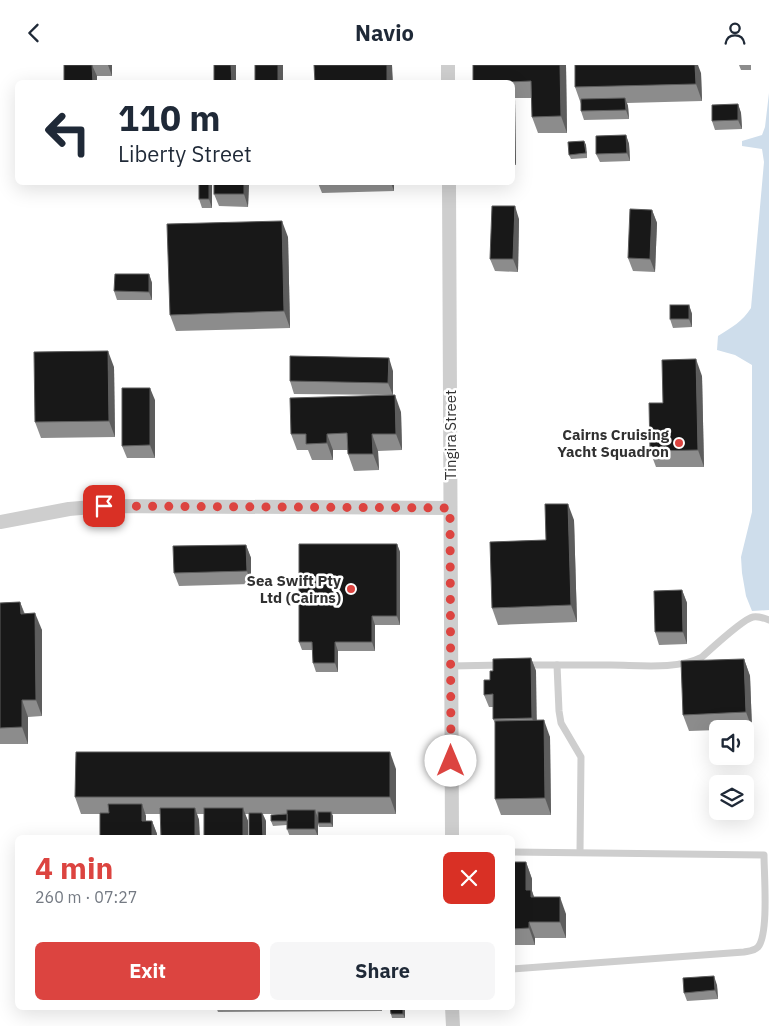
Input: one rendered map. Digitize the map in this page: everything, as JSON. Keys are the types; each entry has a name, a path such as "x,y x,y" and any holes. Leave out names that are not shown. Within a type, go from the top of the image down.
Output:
{"street":[{"path":"448,65 448,80"},
{"name":"Tingira Street","path":"449,185 452,835"},
{"path":"0,522 69,509 104,506 450,508"},
{"path":"452,1010 453,1026"}],"lane":[{"path":"519,665 657,666 684,664 702,657 753,617 769,620"},
{"path":"451,666 509,665"},
{"path":"557,665 561,723 581,757 580,853"},
{"path":"515,852 764,855 765,920 762,941 754,950 744,953 515,969"}],"water":[{"path":"769,93 769,610 752,611 746,596 741,557 752,512 752,365 735,355 717,350 718,336 732,327 751,308 764,162 762,149 742,146 742,141 762,135 765,127"}],"building":[{"path":"64,65 92,65 93,80 64,80"},
{"path":"214,65 231,65 232,80 214,80"},
{"path":"255,65 278,65 278,80 255,80"},
{"path":"314,65 387,65 387,80 315,80"},
{"path":"473,65 560,65 561,116 532,117 531,81 473,80"},
{"path":"575,65 695,65 696,84 575,87"},
{"path":"625,98 626,110 581,111 581,99"},
{"path":"738,104 738,120 712,121 712,105"},
{"path":"626,135 627,153 596,154 596,136"},
{"path":"584,141 586,153 569,155 568,142"},
{"path":"199,185 209,185 209,199 199,199"},
{"path":"214,185 244,185 244,194 214,194"},
{"path":"492,206 515,206 513,259 490,259"},
{"path":"630,209 652,210 650,259 628,258"},
{"path":"282,221 284,311 170,315 167,224"},
{"path":"115,274 149,274 149,292 114,291"},
{"path":"670,305 689,305 689,319 670,319"},
{"path":"108,351 109,421 35,422 34,352"},
{"path":"290,356 389,358 388,383 290,381"},
{"name":"Cairns Cruising Yacht Squadron","path":"696,359 698,450 650,451 649,403 663,403 662,360"},
{"path":"122,388 150,388 150,445 122,446"},
{"path":"395,395 396,434 372,434 373,454 348,454 347,433 327,434 327,443 306,444 306,434 291,434 290,398"},
{"path":"545,504 568,504 571,605 492,608 490,542 546,540"},
{"name":"Sea Swift Pty Ltd (Cairns)","path":"299,544 397,544 397,616 372,616 372,642 335,642 335,663 313,663 312,642 299,642"},
{"path":"246,545 247,571 174,573 173,546"},
{"path":"682,590 683,632 655,632 654,591"},
{"path":"20,602 21,614 35,613 36,700 22,700 22,727 0,728 0,603"},
{"path":"531,658 532,718 493,719 493,694 484,695 484,680 490,680 490,671 493,671 493,659"},
{"path":"744,659 746,712 683,715 681,661"},
{"path":"544,720 545,798 495,799 495,721"},
{"path":"76,752 390,752 390,797 75,797"},
{"path":"108,804 142,804 142,821 152,821 152,835 100,835 100,813 109,813"},
{"path":"160,808 195,808 195,835 161,835"},
{"path":"204,808 243,808 243,835 204,835"},
{"path":"287,810 315,810 315,829 287,829"},
{"path":"318,812 331,812 331,823 318,823"},
{"path":"249,813 262,813 263,835 249,835"},
{"path":"287,814 287,821 271,821 271,815"},
{"path":"515,862 526,862 526,890 531,890 531,897 560,897 560,922 529,922 529,928 515,929"},
{"path":"714,976 715,990 684,993 683,978"},
{"path":"390,1010 403,1010 403,1014 391,1014"}],"place":[{"name":"Cairns Cruising Yacht Squadron","path":"679,443"},
{"name":"Sea Swift Pty Ltd (Cairns)","path":"351,589"}],"route":[{"path":"104,506 450,508 451,761"}]}
